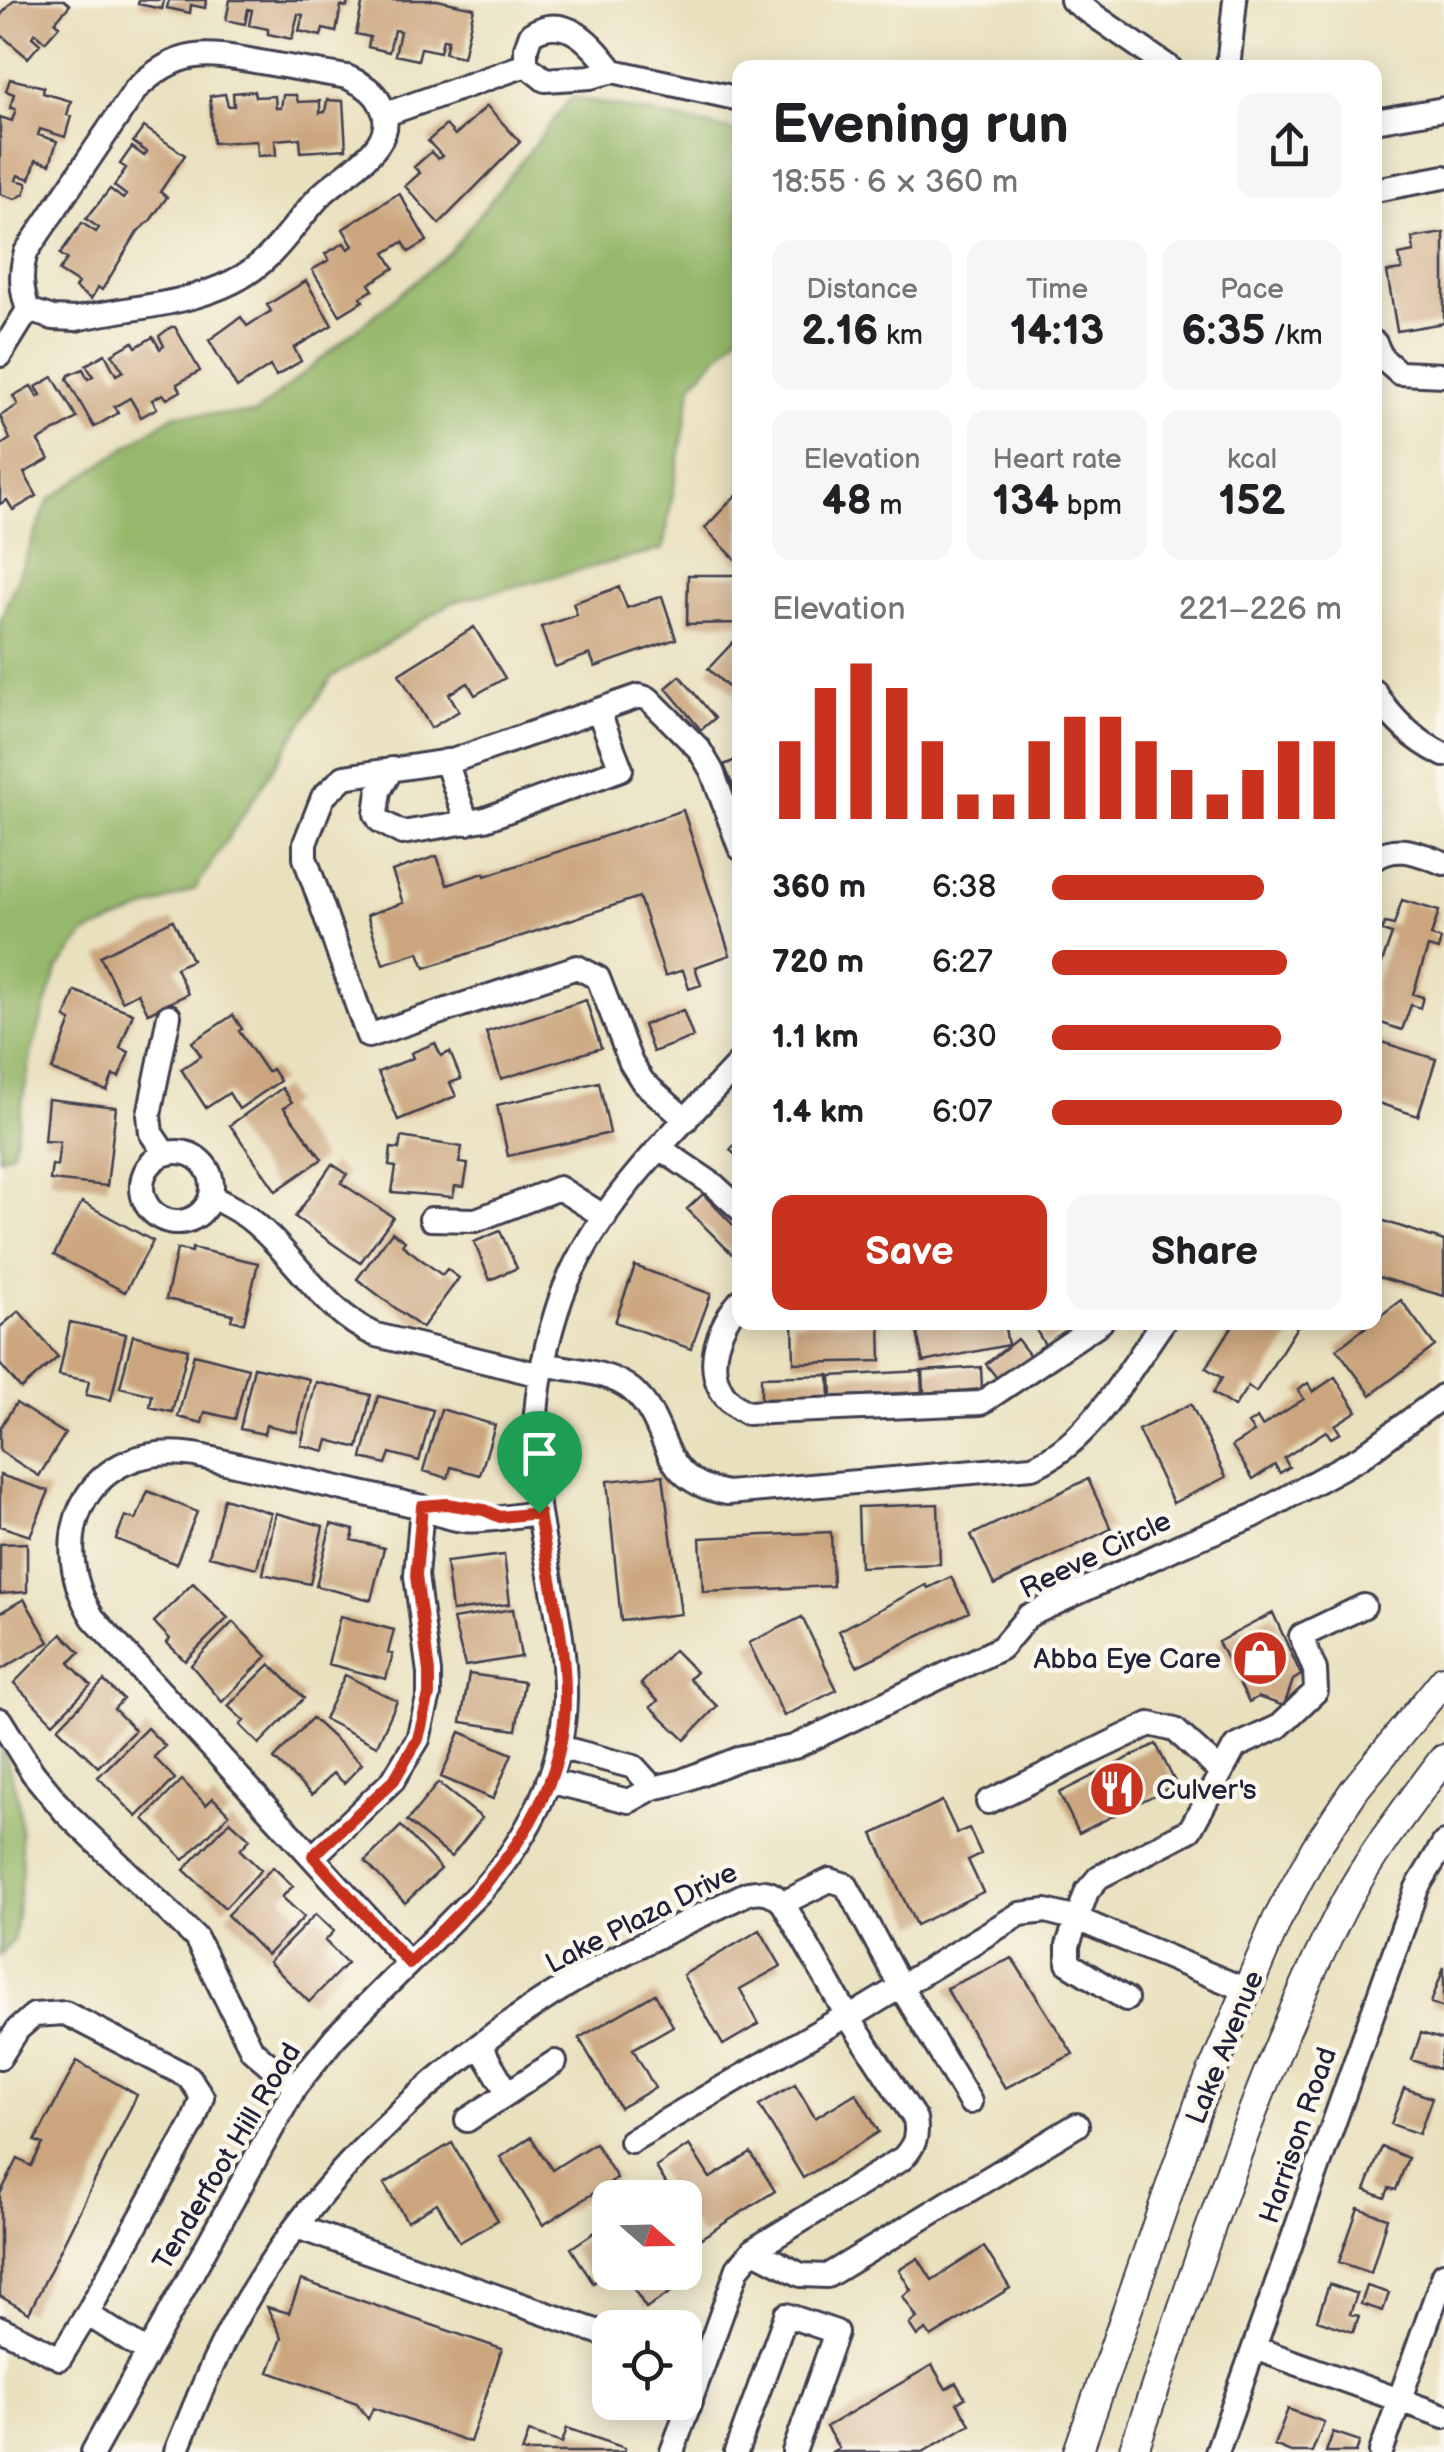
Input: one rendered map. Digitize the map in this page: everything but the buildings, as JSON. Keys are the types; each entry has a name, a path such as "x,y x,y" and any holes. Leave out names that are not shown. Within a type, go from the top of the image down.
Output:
{"main road":[{"name":"Lake Avenue","path":"1078,2452 1200,2101 1277,1920 1315,1849 1354,1789 1444,1680"},
{"name":"Lake Avenue","path":"1133,2452 1296,2007 1346,1901 1393,1825 1444,1758"}],"street":[{"path":"1072,0 1158,60"},
{"path":"1229,60 1235,0"},
{"path":"613,71 596,48 567,28 542,27 531,34 526,48 526,65 536,75 558,81 613,71 732,97"},
{"path":"210,52 347,77 364,84 377,96 386,114 386,127 379,142 365,159 318,198 272,256 235,281 180,300 119,308 76,319 54,318 28,310 21,271 26,252 136,89 170,62 210,52"},
{"path":"386,114 526,65"},
{"path":"1382,120 1444,110"},
{"path":"1382,189 1444,178"},
{"path":"0,354 28,310"},
{"path":"1382,358 1399,373 1444,375"},
{"path":"686,1120 643,1082 631,1063 598,978 578,967 368,1036 309,872 305,843 323,797 344,777 446,762 639,696 649,699 699,749 712,771 732,826"},
{"path":"1382,701 1416,738 1444,756"},
{"path":"392,769 375,803 376,814 390,828 402,833 485,819 621,769 598,710"},
{"path":"446,762 467,822"},
{"path":"1382,855 1409,850 1444,863"},
{"path":"165,1154 151,1133 149,1115 169,1016"},
{"name":"Tenderfoot Hill Road","path":"94,2452 295,2087 334,2037 504,1865 530,1823 559,1747 566,1696 539,1513 534,1447 542,1370 558,1306 573,1269 605,1217 732,1071"},
{"path":"661,1149 714,1185 732,1202"},
{"path":"179,1151 202,1162 212,1184 211,1196 199,1214 173,1222 150,1210 144,1199 143,1180 151,1162 165,1154 179,1151"},
{"path":"431,1218 476,1220 560,1188 605,1217"},
{"path":"211,1196 253,1221 338,1313 356,1326 376,1335 542,1370 621,1382 643,1403 682,1474 706,1489 727,1493 1032,1467 1048,1461 1080,1437 1157,1330"},
{"path":"732,1314 715,1341 712,1361 722,1392 746,1413 981,1403 1090,1330"},
{"name":"Reeve Circle","path":"548,1782 629,1802 653,1788 680,1782 743,1757 794,1747 1001,1648 1028,1616 1253,1516 1361,1456 1444,1395"},
{"path":"409,1963 93,1618 73,1577 72,1532 80,1508 110,1472 144,1455 161,1452 422,1506 447,1504 500,1517 539,1513"},
{"path":"313,1856 394,1780 418,1739 429,1695 416,1576 422,1506"},
{"path":"1126,1999 1068,1962 1068,1944 1087,1891 1099,1876 1190,1830 1235,1747 1278,1727 1316,1691 1316,1670 1301,1636 1364,1606"},
{"path":"0,1720 33,1773 66,1814 196,1938 252,2050 295,2087"},
{"path":"988,1802 1150,1724 1176,1730 1216,1781"},
{"path":"559,1747 634,1767 653,1788"},
{"name":"Harrison Road","path":"1217,2452 1410,1905 1444,1843"},
{"path":"702,2346 738,2268 753,2250 903,2158 918,2134 916,2118 848,2016 782,1903 830,1880 846,1885 970,2102"},
{"name":"Lake Plaza Drive","path":"176,2452 219,2350 297,2227 349,2163 415,2097 480,2046 592,1971 748,1893 762,1890 782,1903"},
{"path":"631,2142 1020,1914 1046,1911 1077,1919 1246,1990"},
{"path":"0,2057 18,2029 34,2016 65,2013 189,2077 202,2097 192,2123 60,2358 0,2328"},
{"path":"480,2046 508,2093"},
{"path":"467,2120 555,2062"},
{"path":"753,2250 800,2274 827,2276 1076,2125"},
{"path":"297,2227 592,2330"},
{"path":"1381,2452 1444,2274"},
{"path":"87,2314 147,2352"},
{"path":"736,2452 786,2315 836,2332 794,2452"},
{"path":"1254,2348 1444,2416"},
{"path":"672,2452 680,2420"}],"green space":[{"path":"572,97 732,130 732,341 692,384 663,549 453,602 332,677 195,889 85,934 57,970 32,1051 13,1151 0,1158 0,621 49,500 175,414 255,414 449,253"},
{"path":"0,1745 19,1802 22,1870 14,1938 0,1956"}],"place":[{"name":"Abba Eye Care","path":"1260,1658"},
{"name":"Culver's","path":"1117,1789"}],"route":[{"path":"447,1504 500,1517 539,1513 564,1667 566,1696 559,1747 537,1810 504,1865 409,1963 313,1856 394,1780 418,1739 429,1695 428,1653 417,1603 416,1576 422,1506 447,1504"}]}
